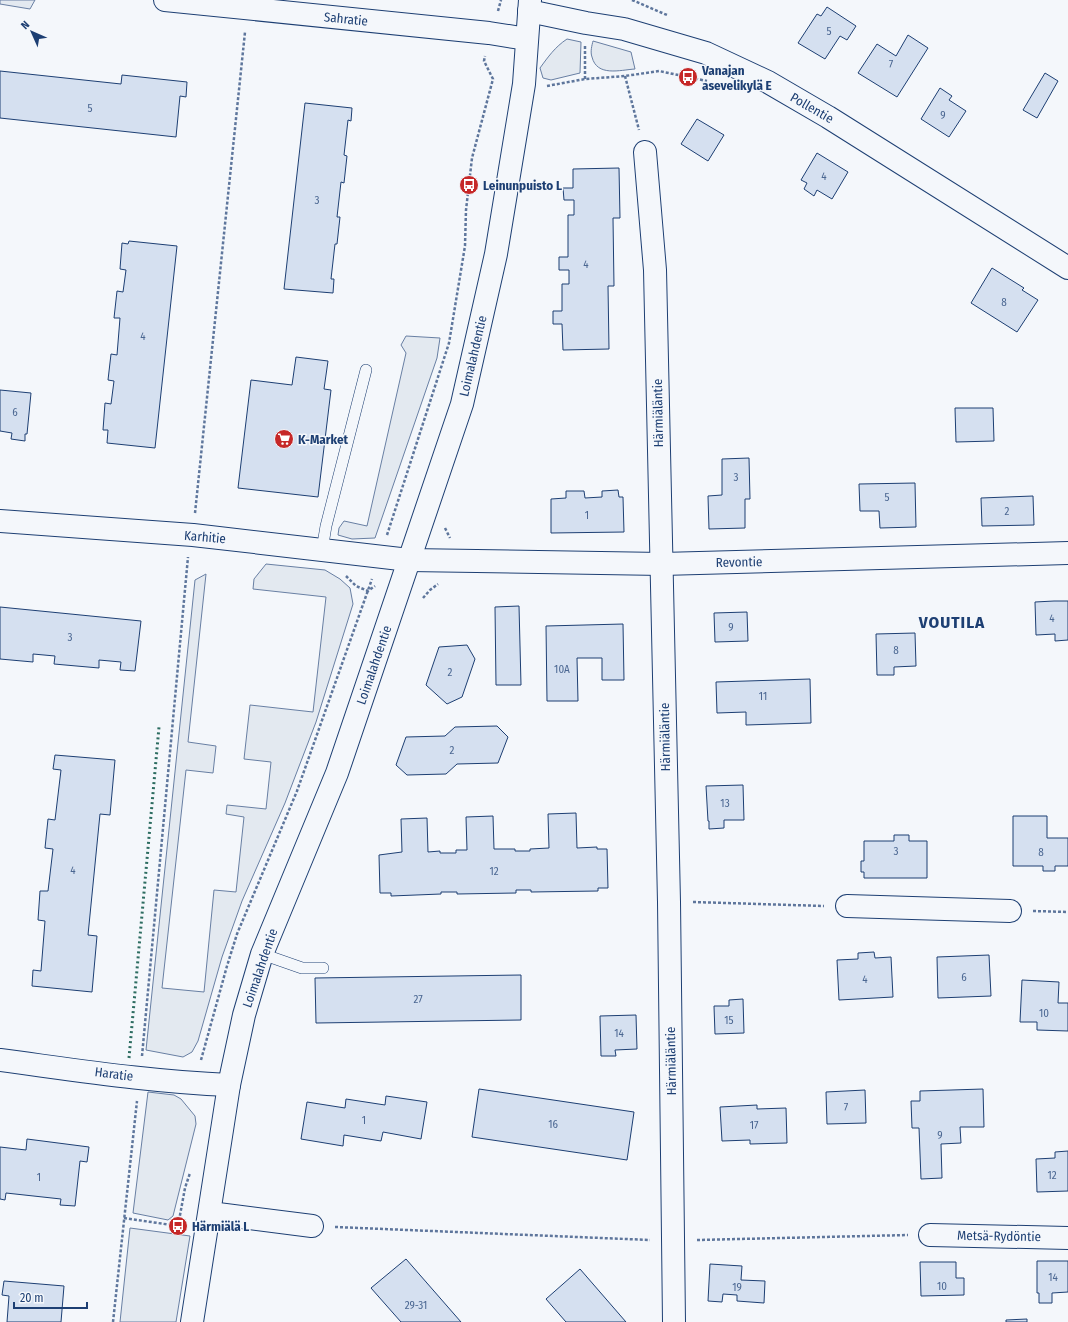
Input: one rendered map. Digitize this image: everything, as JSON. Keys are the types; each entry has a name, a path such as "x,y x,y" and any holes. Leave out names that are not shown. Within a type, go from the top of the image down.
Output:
{"street":[{"name":"Sahratie","path":"164,0 490,33 527,39"},
{"name":"Loimalahdentie","path":"192,1322 229,1085 244,1015 262,954 337,773 462,404 496,254 524,84 530,5"},
{"name":"Pollentie","path":"530,5 586,23 624,29 706,54 768,82 828,117 1068,268"},
{"name":"Härmiäläntie","path":"645,152 655,270 669,894 674,1322"},
{"name":"Karhitie","path":"0,521 193,536 409,560"},
{"name":"Revontie","path":"409,560 662,564 1068,553"},
{"path":"847,906 1010,911"},
{"name":"Haratie","path":"0,1060 140,1078 196,1084 229,1085"},
{"path":"210,1213 312,1226"},
{"name":"Metsä-Rydöntie","path":"930,1235 1068,1238"}],"lane":[{"path":"322,550 326,526 366,370"},
{"path":"262,954 302,968 323,968"}],"path":[{"path":"113,1322 140,1078 188,558 193,536 248,9"},
{"path":"196,1084 203,1053 237,934 297,791 379,557 449,343 465,246 466,210 472,158 493,79 548,86 585,79 625,76 659,71 709,82"},
{"path":"625,76 645,152"},
{"path":"124,1218 178,1226 185,1188 192,1166"},
{"path":"312,1226 674,1241 930,1235"}],"shaded area":[{"path":"0,0 35,0 30,9 0,4"},
{"path":"567,39 581,42 580,73 551,80 543,78 540,68 555,49"},
{"path":"593,41 631,52 635,69 610,71 599,67 591,55"},
{"path":"406,336 440,338 437,358 375,538 352,539 338,535 339,528 344,521 367,526 406,353 401,345"},
{"path":"266,564 325,570 340,579 350,588 353,604 316,722 285,803 242,901 222,957 198,1041 192,1052 183,1057 146,1050 195,580 206,574 188,742 216,746 213,773 186,770 162,988 204,992 214,890 236,892 244,817 226,814 227,805 266,809 271,762 244,759 250,705 313,712 326,597 253,589 254,579"},
{"path":"148,1092 174,1095 181,1099 195,1116 196,1124 173,1216 168,1220 133,1213"},
{"path":"130,1228 190,1236 176,1322 120,1322"}],"building":[{"path":"827,7 856,26 847,40 840,36 825,59 798,43 817,14 821,16"},
{"path":"908,35 928,48 897,97 858,73 877,44 896,56"},
{"path":"0,71 121,84 122,75 187,82 186,97 180,96 176,137 0,118"},
{"path":"1045,73 1058,81 1037,118 1023,110"},
{"path":"940,88 952,96 949,100 966,111 949,137 921,119"},
{"path":"305,103 352,108 351,121 348,120 344,155 347,156 344,183 341,182 337,217 340,217 331,279 334,279 333,293 284,289"},
{"path":"697,119 724,135 708,161 681,144"},
{"path":"817,153 848,172 832,199 817,190 814,196 804,189 807,183 801,180"},
{"path":"619,168 620,218 613,218 614,286 608,286 609,349 563,350 562,324 553,324 553,311 562,311 562,284 569,284 569,270 559,270 559,257 568,257 568,215 574,215 574,200 564,200 563,188 573,188 573,169"},
{"path":"129,241 177,246 155,448 107,443 108,430 103,430 105,403 111,404 114,381 108,380 111,354 117,355 120,318 114,318 117,291 123,292 126,270 120,269 122,243 128,244"},
{"path":"992,268 1024,288 1022,290 1038,300 1017,332 971,303"},
{"name":"K-Market","path":"296,357 328,361 324,389 331,390 318,497 238,488 251,380 292,385"},
{"path":"0,390 31,393 25,441 11,439 12,433 0,431"},
{"path":"955,408 993,408 994,441 956,442"},
{"path":"749,458 750,499 745,499 745,528 709,529 708,496 722,495 722,459"},
{"path":"915,483 916,527 880,528 879,511 860,511 859,484"},
{"path":"618,490 619,497 623,497 624,532 551,533 551,499 566,498 566,491 584,491 585,498 602,497 602,491"},
{"path":"1033,496 1034,525 982,526 981,498"},
{"path":"1068,601 1068,640 1055,641 1055,634 1036,635 1035,602"},
{"path":"519,606 521,685 496,685 495,607"},
{"path":"0,607 141,621 135,671 120,670 121,662 99,660 99,668 54,664 55,656 33,654 33,662 0,659"},
{"path":"747,612 748,641 715,642 714,613"},
{"path":"623,624 624,680 602,680 602,658 577,658 578,701 547,701 546,626"},
{"path":"915,633 916,666 894,667 894,675 877,675 876,634"},
{"path":"467,645 475,659 462,697 447,704 426,685 439,647"},
{"path":"810,679 811,723 746,725 746,712 717,713 716,682"},
{"path":"497,726 508,737 498,763 457,764 446,774 407,775 396,765 406,737 445,736 455,727"},
{"path":"55,755 115,760 110,815 100,814 88,935 97,936 92,992 32,986 33,970 41,971 45,921 38,920 40,891 48,891 53,849 45,848 48,819 55,820 61,770 53,769"},
{"path":"743,785 744,820 724,820 724,828 709,829 706,786"},
{"path":"576,813 577,848 597,847 597,849 607,849 608,888 598,888 598,891 531,892 531,890 516,890 516,893 457,894 457,892 441,892 441,894 391,896 391,893 380,893 379,855 402,852 401,819 427,818 428,852 440,851 440,853 456,853 456,850 467,850 466,817 493,816 494,849 530,851 530,849 549,848 548,814"},
{"path":"1013,816 1047,816 1047,838 1068,838 1068,866 1055,866 1055,871 1043,871 1043,866 1013,866"},
{"path":"894,835 909,835 909,841 927,841 927,878 864,878 864,872 861,872 861,861 864,861 864,841 894,841"},
{"path":"874,952 875,958 891,957 893,997 839,1000 837,960 858,959 858,953"},
{"path":"989,955 991,996 938,998 937,957"},
{"path":"521,975 521,1020 316,1023 315,978"},
{"path":"1022,980 1059,982 1058,1003 1068,1003 1068,1031 1037,1030 1037,1022 1020,1022"},
{"path":"743,999 744,1033 715,1034 714,1006 729,1006 729,1000"},
{"path":"636,1015 637,1049 615,1050 616,1056 601,1056 600,1016"},
{"path":"479,1089 634,1112 627,1160 472,1137"},
{"path":"983,1089 984,1127 960,1127 961,1143 941,1144 942,1178 921,1179 919,1128 912,1128 911,1101 920,1101 920,1091"},
{"path":"865,1090 866,1123 827,1124 826,1092"},
{"path":"386,1096 427,1102 421,1139 383,1132 381,1141 344,1135 343,1146 301,1139 307,1102 345,1108 346,1099 385,1105"},
{"path":"757,1105 757,1109 786,1108 787,1143 750,1144 750,1140 722,1141 720,1107"},
{"path":"27,1139 89,1147 87,1162 80,1161 75,1206 60,1205 61,1199 6,1193 5,1200 0,1199 0,1147 26,1150"},
{"path":"1068,1151 1068,1191 1037,1192 1036,1159 1055,1158 1055,1152"},
{"path":"406,1259 461,1322 401,1322 371,1288"},
{"path":"1037,1261 1068,1261 1068,1292 1052,1293 1052,1303 1039,1303 1039,1293 1037,1293"},
{"path":"920,1262 956,1262 956,1278 964,1278 964,1295 921,1296"},
{"path":"710,1264 742,1266 741,1280 765,1281 764,1303 737,1301 737,1295 723,1294 722,1302 708,1301"},
{"path":"580,1269 626,1322 566,1322 546,1299"},
{"path":"4,1281 64,1286 61,1322 7,1322 9,1296 2,1295"},
{"path":"1027,1319 1027,1322 1006,1322 1006,1320"}],"hedge":[{"path":"129,1058 159,727"}],"place":[{"name":"Vanajan asevelikylä E","path":"688,77"},
{"name":"Leinunpuisto L","path":"469,185"},
{"name":"K-Market","path":"284,439"},
{"name":"Härmiälä L","path":"178,1226"}],"district":[{"name":"VOUTILA","path":"952,622"}]}
